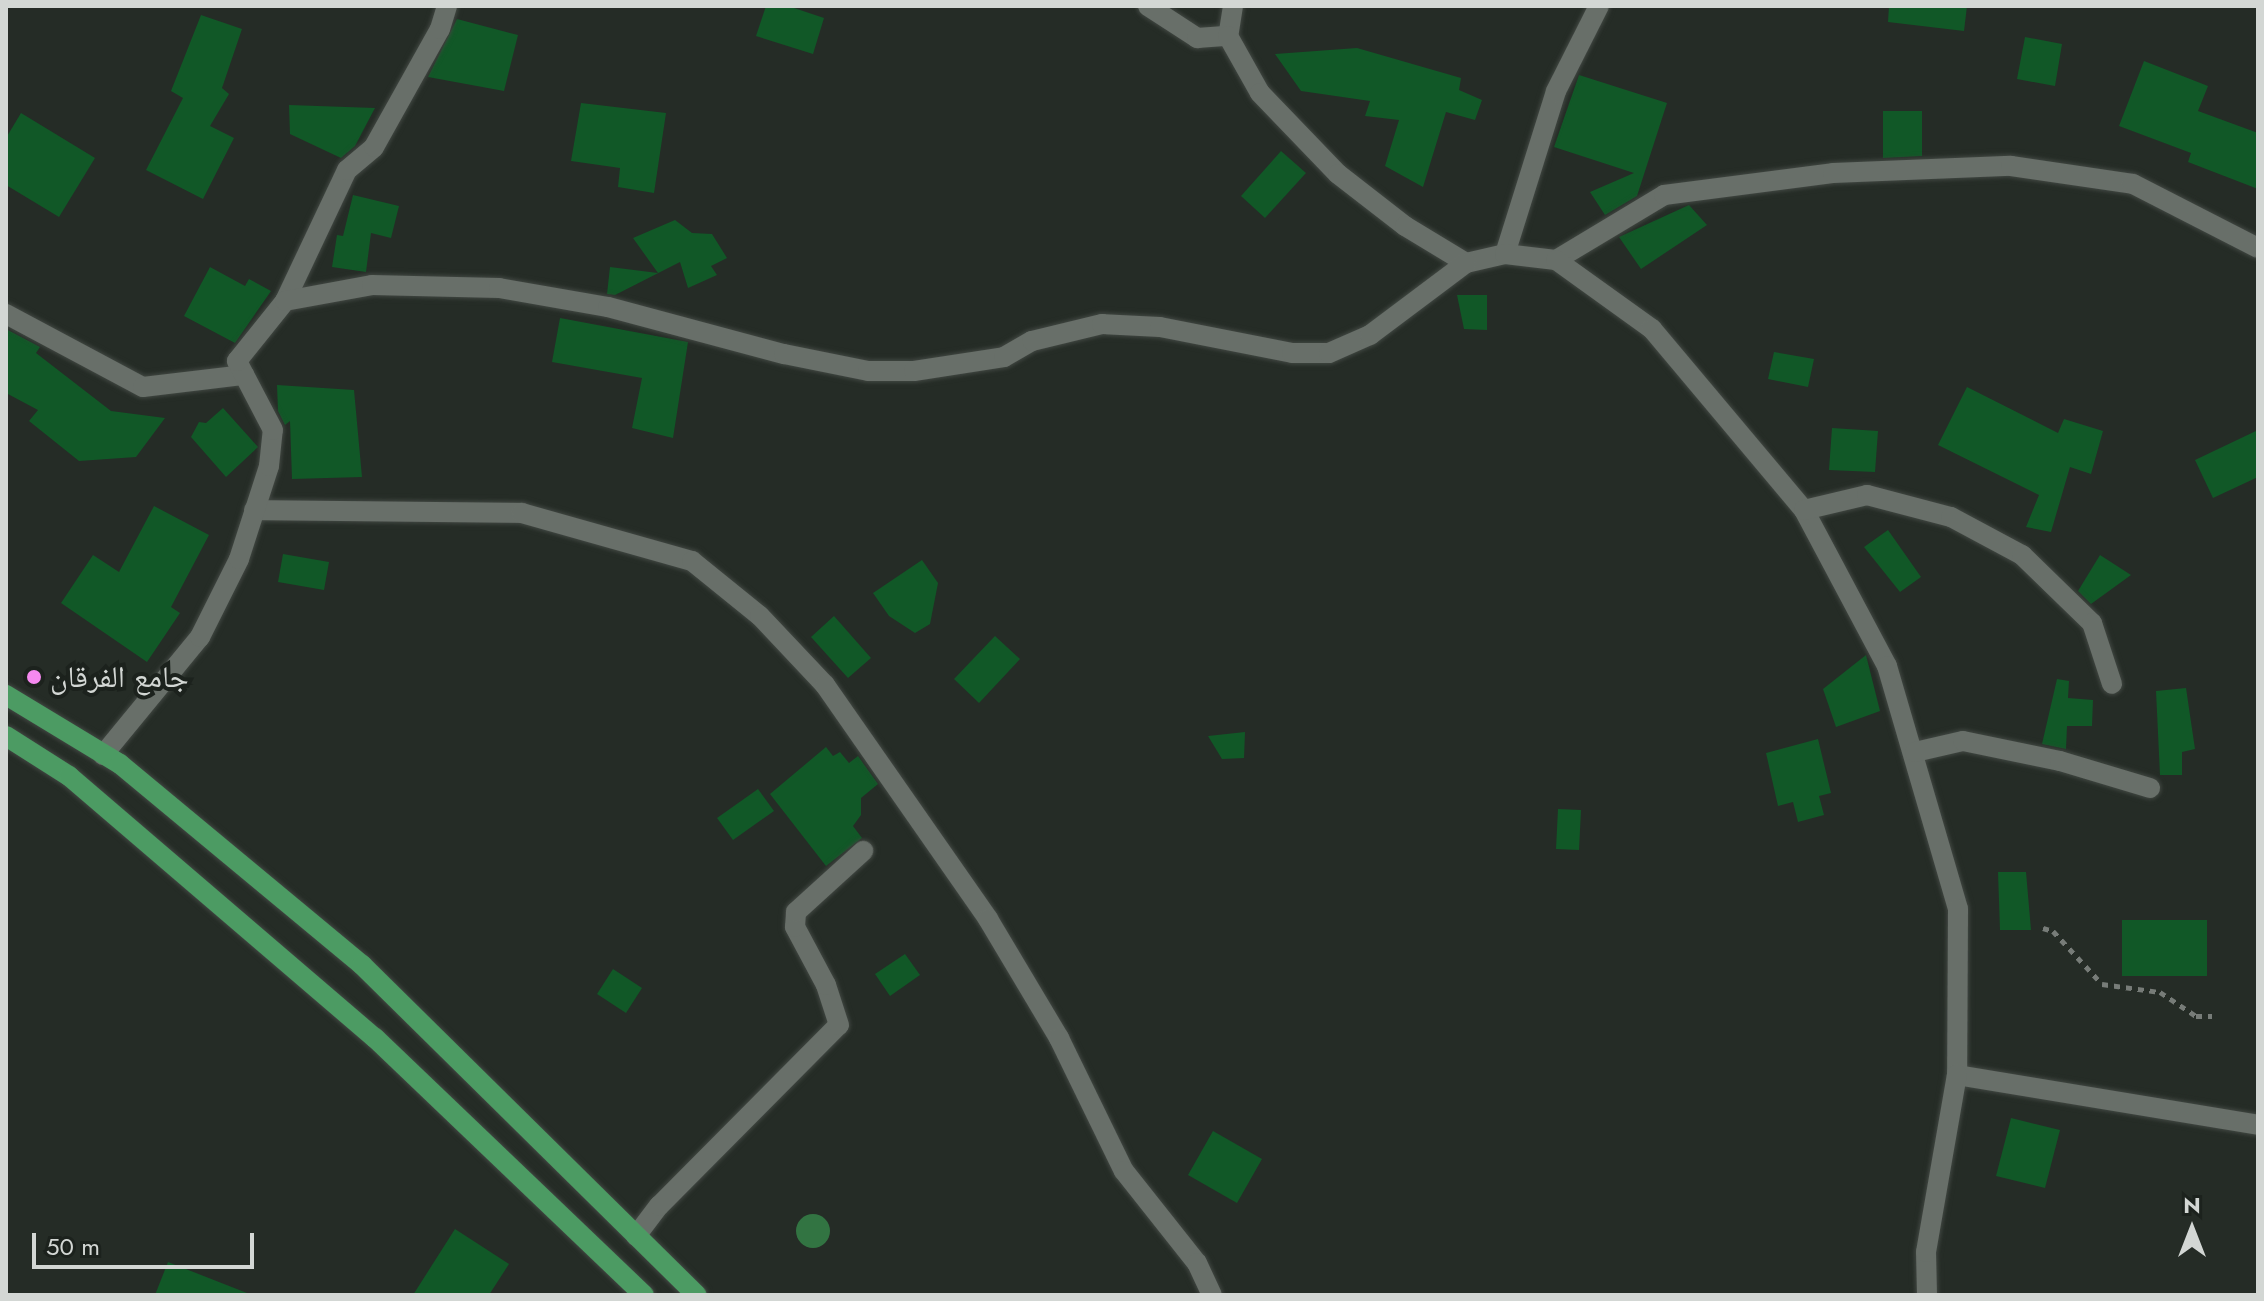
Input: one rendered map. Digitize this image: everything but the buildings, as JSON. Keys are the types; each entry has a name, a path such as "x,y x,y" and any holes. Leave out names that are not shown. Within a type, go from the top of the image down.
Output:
{"main road":[{"path":"6,695 103,755 362,965 697,1295"},
{"path":"6,736 69,776 375,1038 644,1295"}],"street":[{"path":"103,755 200,637 239,559 269,466 273,430 237,361 285,301 347,170 374,147 440,29 447,6"},
{"path":"1148,6 1197,38 1228,36"},
{"path":"1233,6 1228,36 1260,93 1338,174 1405,226 1466,263"},
{"path":"1505,254 1556,91 1599,6"},
{"path":"1556,260 1664,195 1833,173 2011,166 2133,184 2258,248"},
{"path":"285,301 372,285 499,288 608,307 784,354 868,371 914,371 1004,357 1032,341 1102,324 1160,327 1292,353 1329,353 1370,335 1466,263 1505,254 1556,260 1652,329 1804,510 1887,666 1915,752 1958,909 1957,1075 1926,1252 1927,1295"},
{"path":"6,314 143,387 244,375"},
{"path":"1804,510 1867,495 1951,517 2022,555 2092,623 2112,684"},
{"path":"254,510 522,513 692,561 726,589 825,685 896,783 1059,1038 1124,1171 1197,1263 1212,1295"},
{"path":"1915,752 1963,741 2060,761 2150,788"},
{"path":"636,1236 659,1206 839,1025 831,995 795,927 796,912 863,851"},
{"path":"1957,1075 2258,1125"}],"path":[{"path":"2043,928 2053,931 2102,984 2160,992 2196,1016 2212,1016"}],"shaded area":[{"path":"813,1214 825,1219 830,1231 825,1243 813,1248 801,1243 796,1231 801,1219"}],"place":[{"name":"جامع الفرقان","path":"34,677"}]}
